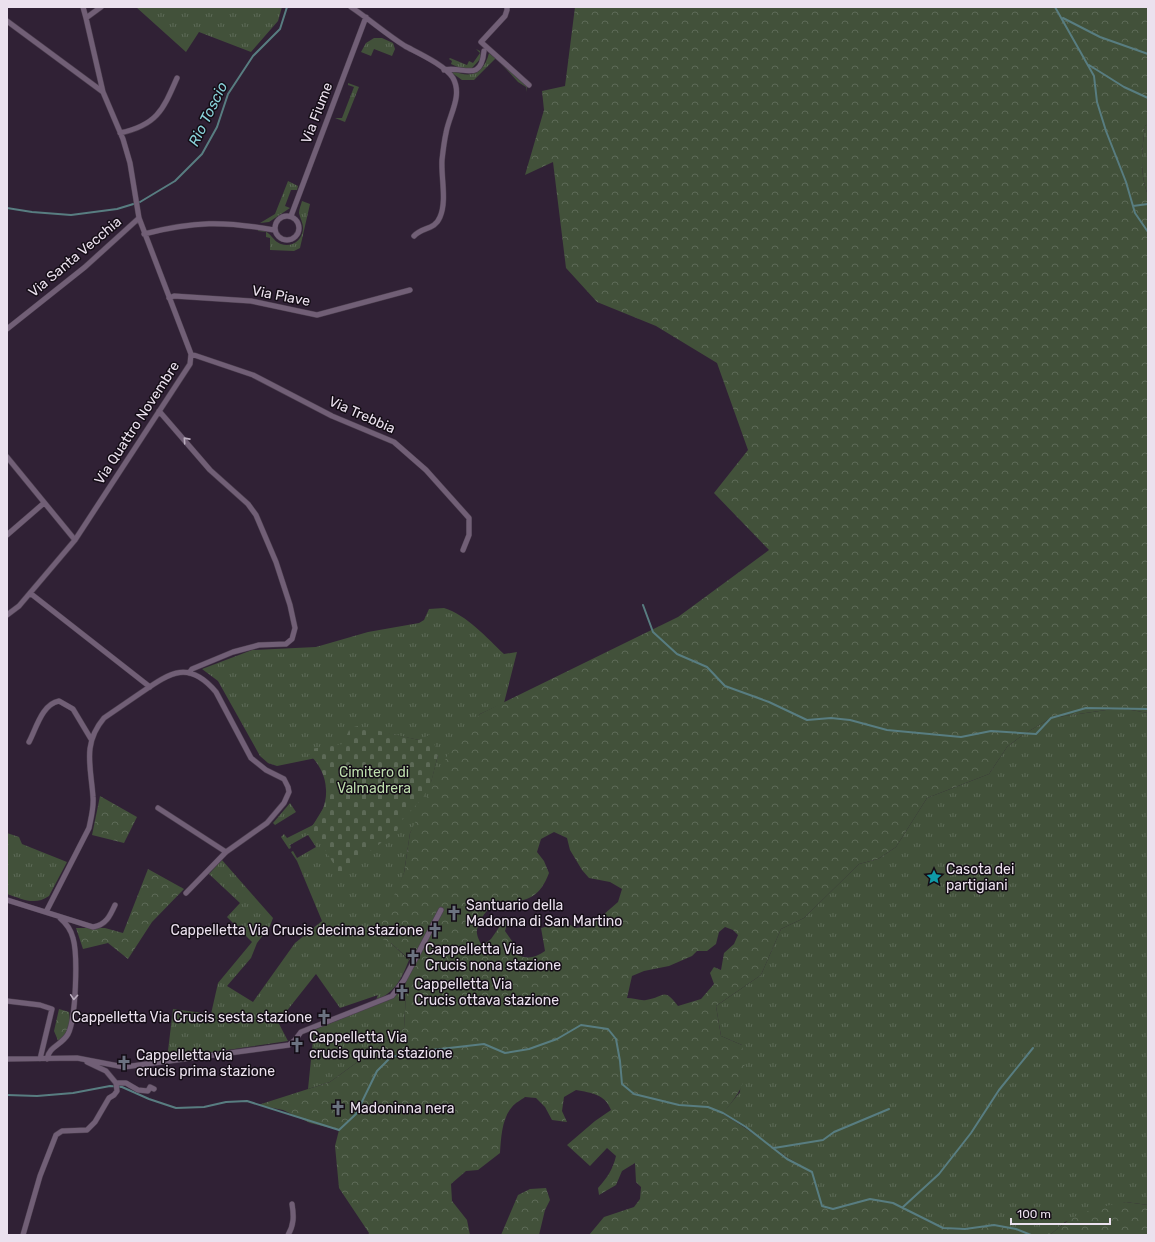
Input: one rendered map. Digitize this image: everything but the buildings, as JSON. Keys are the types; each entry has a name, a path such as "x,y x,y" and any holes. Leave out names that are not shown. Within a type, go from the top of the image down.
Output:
{"street":[{"name":"Via Quattro Novembre","path":"7,615 19,606 75,540 190,364 191,354 139,218 130,163 120,133 103,92 83,7"},
{"path":"86,18 101,7"},
{"path":"351,7 405,45 434,61 452,77 457,95 446,131 442,160 443,203 441,217 435,226 418,232 414,236"},
{"path":"506,7 507,10 505,16 481,42 529,85"},
{"name":"Via Fiume","path":"291,216 366,17"},
{"path":"7,21 103,92"},
{"path":"444,70 452,68 465,72 476,70 483,61 484,51"},
{"path":"120,133 137,129 150,122 161,113 177,78"},
{"path":"144,234 177,226 210,223 246,224 274,230 279,238 288,240 293,238 298,231 299,226 295,219 291,216 281,217 277,221 274,230"},
{"name":"Via Santa Vecchia","path":"7,329 85,267 139,218"},
{"name":"Via Piave","path":"169,298 174,296 251,301 317,315 410,290"},
{"name":"Via Trebbia","path":"191,354 253,375 332,416 394,442 426,470 469,518 469,535 463,550"},
{"path":"160,412 210,470 248,504 256,515 276,562 290,605 295,628 292,639 286,644 259,645 233,652 192,669 189,673"},
{"path":"7,458 75,540"},
{"path":"7,535 44,503"},
{"path":"30,593 150,687"},
{"path":"46,912 89,828 93,798 89,753 91,739 97,726 104,718 167,675 181,672 189,673 209,684 216,692 251,758 266,770 284,779 288,787 287,797 267,822 226,852 186,893"},
{"path":"29,742 50,704 59,701 73,709 91,739"},
{"path":"158,808 226,852"},
{"path":"7,900 60,918 93,927 100,925 108,918 115,905"},
{"path":"7,1059 77,1058 124,1068 289,1045 296,1040 301,1032 392,996 404,980 441,910"},
{"path":"47,1059 50,1050 64,1040 70,1029 76,958 70,930 60,918"},
{"path":"70,930 73,925 80,923"},
{"path":"7,1001 50,1007 52,1009 40,1059"},
{"path":"85,1060 105,1070 116,1087"},
{"path":"23,1235 40,1176 56,1135 63,1131 87,1130 94,1124 116,1087 126,1083 143,1092 148,1091 150,1088 154,1089"},
{"path":"288,1235 292,1229 294,1216 292,1204"}],"green space":[{"path":"136,7 282,7 278,21 251,52 199,32 186,52"},
{"path":"575,7 1148,7 1148,124 1145,126 1142,169 1148,195 1148,713 1120,708 1051,718 1024,734 1007,747 989,774 927,798 896,847 878,859 859,864 804,918 781,929 761,975 716,1006 721,1036 742,1045 745,1067 743,1082 740,1089 723,1114 812,1172 822,1206 835,1207 870,1199 880,1200 900,1206 935,1225 944,1228 962,1229 1002,1225 1031,1235 589,1235 604,1217 634,1207 640,1199 641,1187 636,1182 635,1163 622,1171 616,1185 599,1195 598,1188 609,1173 616,1156 607,1148 590,1166 567,1145 595,1121 611,1110 602,1097 593,1093 576,1090 564,1097 562,1111 567,1122 552,1120 545,1107 536,1098 525,1097 516,1103 504,1122 500,1153 478,1170 466,1171 451,1184 452,1201 467,1220 470,1235 368,1235 369,1233 339,1188 335,1146 339,1130 310,1123 283,1110 258,1105 330,1082 404,1028 406,994 404,989 412,962 391,943 376,936 404,873 410,833 448,754 480,714 678,617 769,550 714,493 748,450 717,363 656,326 597,302 566,268 553,162 525,175 544,110 542,91 565,86","holes":["554,832 567,838 570,850 582,870 589,878 610,882 622,889 618,902 595,922 582,927 576,928 568,924 556,924 541,928 545,951 534,957 527,958 516,954 516,947 505,931 507,916 491,939 482,946 478,938 477,930 484,914 497,901 515,901 529,898 535,894 545,882 549,873 544,861 537,852 541,839","725,927 733,930 738,935 734,944 724,953 721,970 714,967 710,973 714,984 701,999 678,1006 669,996 666,995 644,1000 627,998 632,976 644,971 669,966 692,956 697,951 707,951 716,944 719,932"]},
{"path":"374,38 382,38 393,43 395,49 392,56 374,49 371,56 361,52 366,43"},
{"path":"476,49 480,51 481,58 472,68 462,69 451,64 452,61 449,59 450,58 467,65 469,61 473,63 480,53"},
{"path":"489,53 495,59 474,80 462,80 452,73 453,71 471,74 480,70 487,60"},
{"path":"501,63 527,86 526,92 526,87 518,82"},
{"path":"348,83 359,87 345,122 335,118 342,118 354,87 348,85"},
{"path":"1148,124 1148,195 1143,178 1142,160 1145,126"},
{"path":"288,181 298,186 297,190 291,190 285,206 290,208 269,222 260,223 275,214"},
{"path":"302,201 310,204 300,248 294,251 270,250 270,238 266,237 266,232 258,231 258,229 267,232 281,244 293,244 299,239 303,232 303,226 299,213"},
{"path":"444,608 469,621 504,654 517,652 504,703 480,714 410,833 404,873 398,889 391,943 409,960 404,973 393,989 383,997 376,1000 378,995 340,1008 316,974 278,1022 288,1041 167,1059 173,1009 211,1014 218,983 252,942 227,917 240,903 209,874 222,860 273,918 270,926 257,943 251,958 227,986 253,1002 295,943 322,921 297,861 291,852 293,851 297,858 316,847 308,835 290,845 291,848 289,849 281,837 284,834 287,838 313,825 324,807 431,782 438,755 419,740 362,728 346,745 321,757 277,766 268,763 260,756 218,681 202,669 252,650 316,647 368,632 419,623 424,620 429,609"},
{"path":"1120,708 1148,713 1148,1205 1126,1202 1065,1222 1050,1235 1031,1235 1016,1229 994,1225 965,1229 943,1228 893,1203 870,1199 833,1209 822,1206 812,1172 723,1113 740,1092 742,1045 721,1036 716,1006 761,975 781,929 804,918 859,864 878,859 896,847 927,798 989,774 1007,747 1024,734 1051,718"},
{"name":"Cimitero di Valmadrera","path":"358,726 419,740 431,734 438,755 431,783 422,799 401,821 397,831 342,872 338,871 311,827 323,808 326,798 326,787 324,777 319,767 313,758 304,750 343,744 350,728"},
{"path":"100,796 137,817 124,843 92,835"},
{"path":"290,803 296,812 275,825 273,823"},
{"path":"7,833 19,837 22,844 67,862 49,896 39,901 28,901 7,894"},
{"path":"148,869 184,889 152,922 128,959 108,943 83,949 76,928 105,928 123,933"},
{"path":"404,989 406,994 404,1028 330,1082 308,1089 314,1030 394,997"},
{"path":"59,1009 69,1012 71,1028 59,1043 54,1031"},
{"path":"546,1188 550,1200 545,1210 539,1235 501,1235 518,1195 530,1189"},
{"path":"1126,1202 1148,1205 1148,1235 1050,1235 1068,1221 1085,1212 1104,1206"}],"waterway":[{"name":"Rio Toscio","path":"7,208 32,212 71,215 117,209 140,202 175,181 202,154 217,127 228,94 253,56 280,29 287,7"},
{"path":"1055,7 1094,76 1097,102 1106,131 1126,182 1135,213 1148,232"},
{"path":"1063,18 1100,37 1148,54"},
{"path":"1089,65 1124,87 1148,98"},
{"path":"1133,206 1148,204"},
{"path":"643,605 653,632 677,654 707,667 725,686 769,702 807,720 831,718 850,720 887,730 961,737 991,731 1036,734 1051,718 1086,708 1148,709"},
{"path":"7,1095 37,1096 73,1093 110,1086 122,1087 149,1099 176,1108 204,1107 226,1102 247,1101 339,1130 356,1114 377,1071 391,1057 423,1051 484,1044 505,1053 529,1049 557,1039 581,1025 608,1029 616,1039 622,1084 634,1094 679,1105 708,1107 723,1113 746,1127 787,1159 812,1172 822,1206 833,1209 870,1199 893,1203 943,1228 965,1229 994,1225 1016,1229 1031,1235"},
{"path":"903,1207 939,1174 971,1133 999,1090 1033,1048"},
{"path":"774,1148 823,1140 834,1132 889,1109"}],"place":[{"name":"Casota dei partigiani","path":"934,877"},
{"name":"Santuario della Madonna di San Martino","path":"454,913"},
{"name":"Cappelletta Via Crucis decima stazione","path":"435,930"},
{"name":"Cappelletta Via Crucis nona stazione","path":"413,957"},
{"name":"Cappelletta Via Crucis ottava stazione","path":"402,992"},
{"name":"Cappelletta Via Crucis sesta stazione","path":"324,1017"},
{"name":"Cappelletta Via crucis quinta stazione","path":"297,1045"},
{"name":"Cappelletta via crucis prima stazione","path":"124,1063"},
{"name":"Madoninna nera","path":"338,1108"}]}
